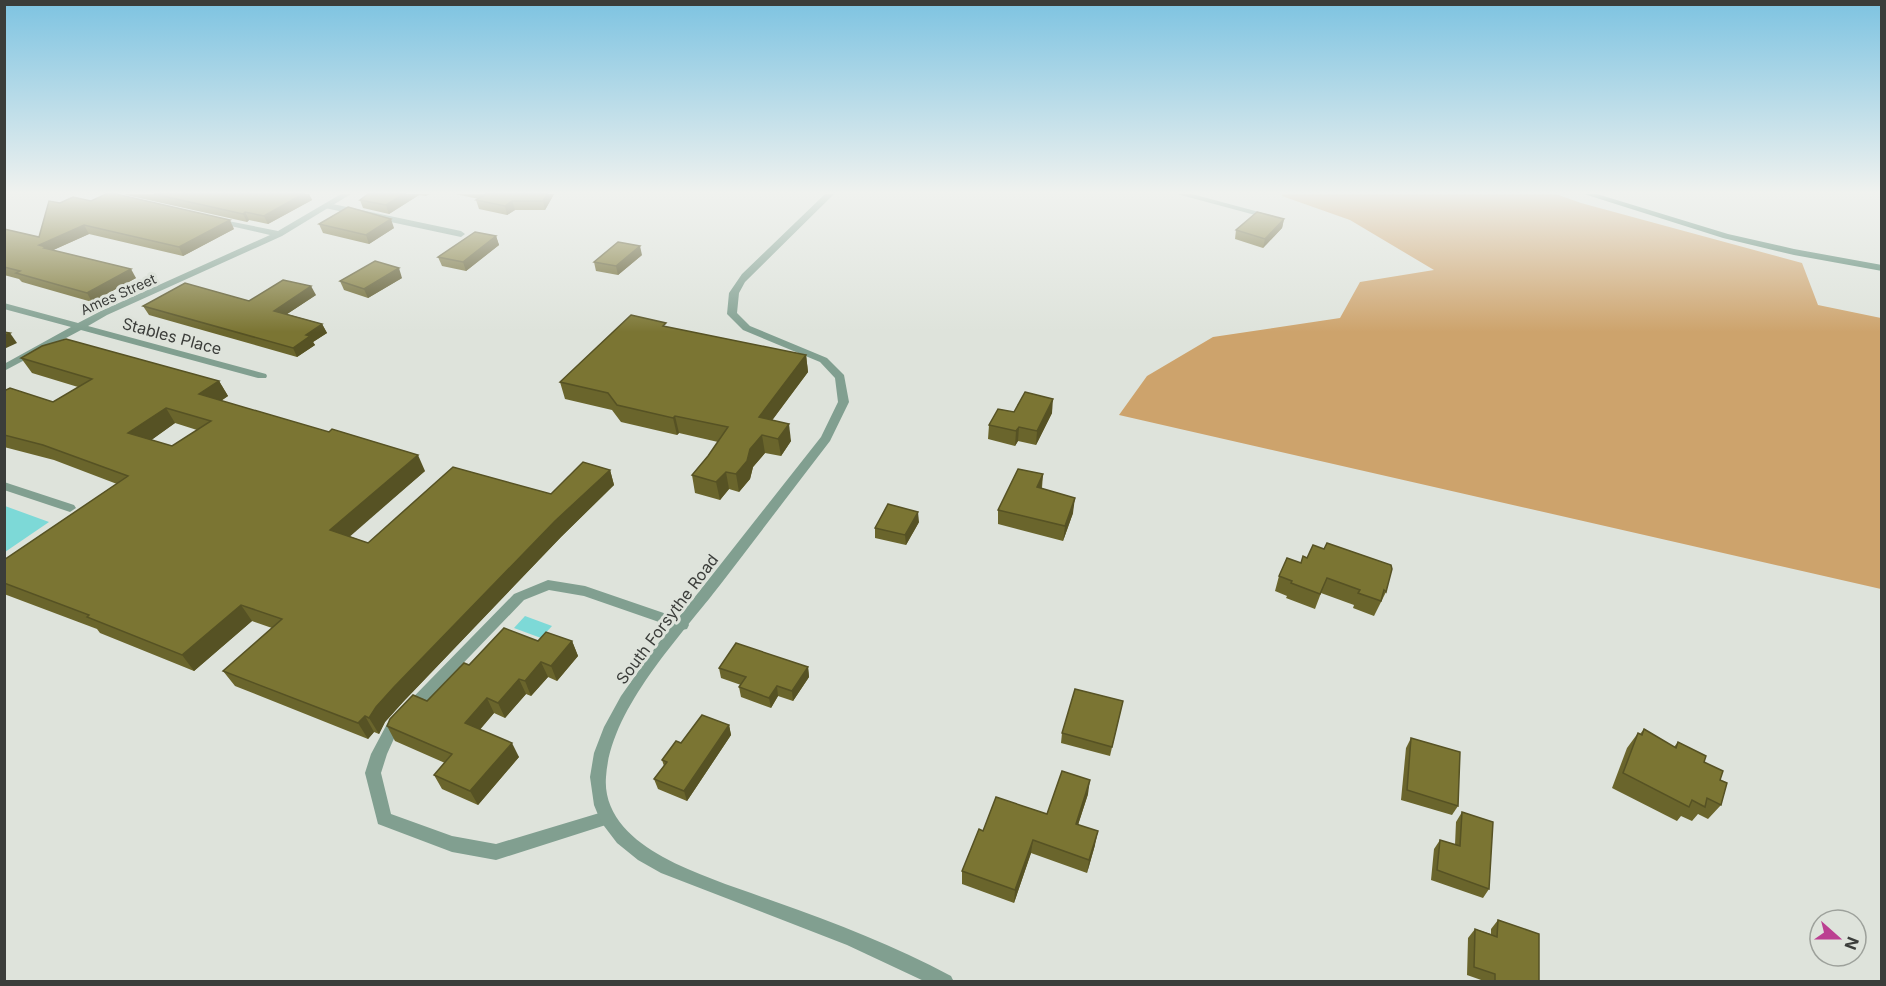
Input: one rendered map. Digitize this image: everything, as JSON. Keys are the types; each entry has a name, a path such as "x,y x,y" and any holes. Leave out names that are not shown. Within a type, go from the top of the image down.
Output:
{"main road":[{"path":"1745,240 1881,268"}],"street":[{"name":"Ames Street","path":"4,368 80,326 266,240"},
{"name":"South Forsythe Road","path":"782,240 747,274 733,294 731,306 737,319 749,329 813,355 834,367 842,376 846,387 844,403 837,421 826,438 627,700 602,750 598,790 606,818 614,831 658,863 809,922 945,981"},
{"name":"Stables Place","path":"4,306 262,376"},
{"path":"4,486 70,508"},
{"path":"606,818 496,852 452,844 384,819 373,772 392,728 519,597 548,585 585,591 682,625"}],"shaded area":[{"path":"1384,240 1717,240 1802,263 1818,305 1881,318 1881,589 1119,415 1147,376 1213,337 1340,318 1360,282 1434,270"}],"water":[{"path":"5,506 49,522 5,552"},
{"path":"525,616 552,626 541,638 514,628"}],"building":[{"path":"4,240 50,240 39,245 131,269 87,293 16,273 20,271 4,267"},
{"path":"149,240 192,240 179,247"},
{"path":"463,240 491,240 463,262 438,257"},
{"path":"618,242 640,246 616,266 594,262"},
{"path":"375,261 399,268 364,289 340,281"},
{"path":"283,280 311,286 274,311 322,324 293,348 143,306 185,283 249,301"},
{"path":"631,315 666,323 663,326 806,355 759,417 789,424 778,439 762,435 750,449 747,461 736,474 726,472 716,482 692,475 728,427 675,416 673,418 617,405 608,393 560,382"},
{"path":"66,339 219,381 199,394 329,432 332,429 418,455 330,530 368,543 453,467 551,494 583,462 610,470 555,521 394,687 369,718 365,716 358,723 223,671 282,619 241,605 182,655 87,617 89,615 4,583 4,560 128,476 43,445 4,435 4,391 10,388 53,402 92,379 21,358 42,346","holes":["166,408 211,421 172,446 128,433"]},
{"path":"1025,392 1053,399 1037,431 1019,427 1016,431 989,425 998,409 1014,412"},
{"path":"1018,469 1043,474 1037,487 1075,498 1065,526 998,510"},
{"path":"888,504 918,512 905,535 875,528"},
{"path":"1327,543 1391,565 1386,592 1384,590 1381,601 1358,593 1360,590 1327,578 1320,594 1279,576 1287,558 1301,563 1303,556 1307,558 1313,545 1324,549"},
{"path":"504,628 538,641 546,632 572,641 551,666 541,662 525,681 519,679 498,703 487,698 465,723 512,743 470,791 434,775 452,754 387,726 390,719 413,695 427,701 464,663 469,665"},
{"path":"736,643 808,667 792,691 777,686 769,698 739,687 746,677 719,668"},
{"path":"1075,689 1123,701 1112,747 1062,733"},
{"path":"702,715 729,725 684,791 654,779 667,762 662,760 676,741 681,743"},
{"path":"1644,729 1676,748 1678,742 1706,756 1704,762 1723,771 1720,780 1727,783 1721,805 1707,798 1705,807 1692,800 1689,807 1623,773 1638,733 1642,735"},
{"path":"1411,738 1460,752 1458,806 1407,790"},
{"path":"1062,771 1090,780 1076,824 1098,831 1089,860 1033,840 1015,890 962,871 979,829 983,831 996,797 1047,814"},
{"path":"1462,812 1493,822 1489,889 1437,870 1440,840 1460,846"},
{"path":"1498,920 1539,934 1539,981 1495,981 1495,974 1474,967 1475,929 1497,937"}]}
